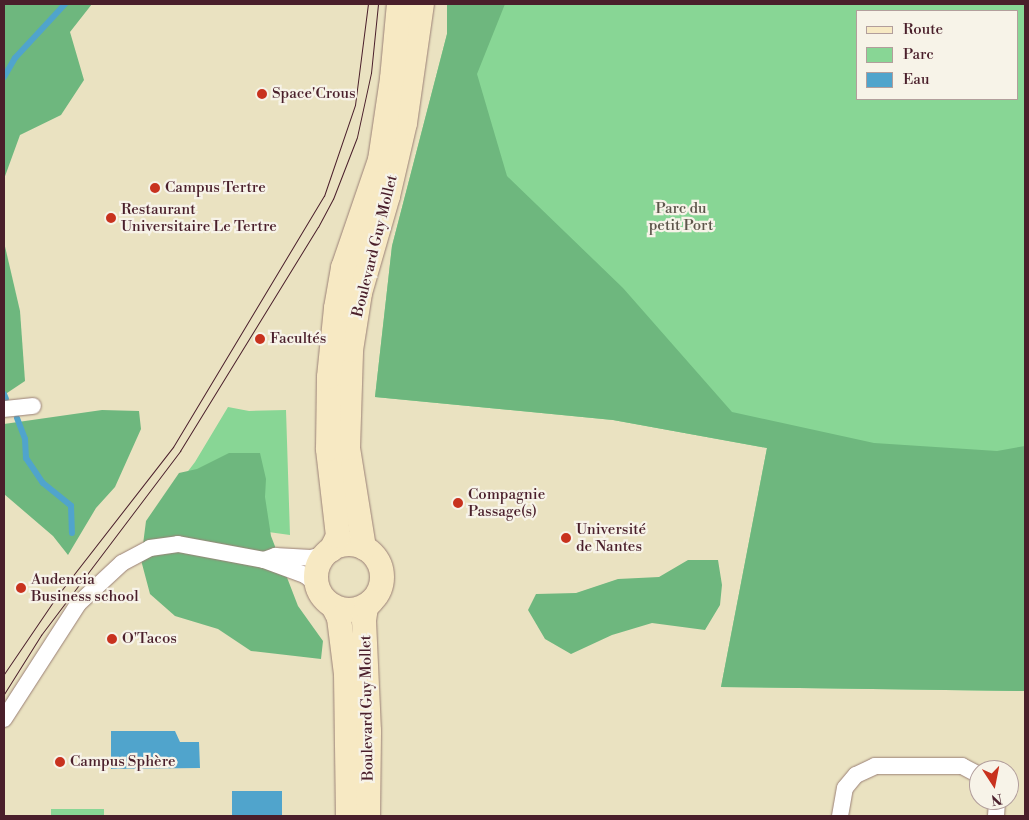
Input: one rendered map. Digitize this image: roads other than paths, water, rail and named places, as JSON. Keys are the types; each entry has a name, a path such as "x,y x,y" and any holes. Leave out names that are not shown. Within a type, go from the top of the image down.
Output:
{"main road":[{"name":"Boulevard Guy Mollet","path":"328,552 338,536 328,449 329,377 336,308 343,268 380,160 392,79 399,4"},
{"name":"Boulevard Guy Mollet","path":"364,548 348,448 351,350 360,292 403,130 422,4"},
{"path":"347,545 364,548 375,557 382,574 380,587 371,602 350,610 333,606 321,594 317,584 318,568 328,552 347,545"},
{"name":"Boulevard Guy Mollet","path":"368,816 369,712 364,620 366,606 371,602"},
{"name":"Boulevard Guy Mollet","path":"333,606 339,618 346,674 348,816"}],"street":[{"path":"4,409 32,406"},
{"path":"4,718 78,604 122,563 150,548 178,544 264,560 305,575 317,584"},
{"path":"264,560 275,556 311,558 328,552"},
{"path":"840,816 845,788 856,775 875,766 962,766 969,770"}],"water":[{"path":"111,731 175,731 180,742 199,742 200,768 111,769"},
{"path":"232,791 282,791 282,815 232,815"}],"waterway":[{"path":"4,77 15,58 65,4"},
{"path":"4,394 6,399"},
{"path":"17,418 25,439 26,458 43,483 71,506 72,533"}],"tram line":[{"path":"4,674 57,596 173,447 324,196 355,105 368,4"},
{"path":"4,694 41,635 180,451 318,227 333,199 357,137 371,73 378,4"}],"place":[{"name":"Space'Crous","path":"262,94"},
{"name":"Campus Tertre","path":"155,188"},
{"name":"Restaurant Universitaire Le Tertre","path":"111,218"},
{"name":"Facultés","path":"260,339"},
{"name":"Compagnie Passage(s)","path":"458,503"},
{"name":"Université de Nantes","path":"566,538"},
{"name":"Audencia Business school","path":"21,588"},
{"name":"O'Tacos","path":"112,639"},
{"name":"Campus Sphère","path":"60,762"}],"park label":[{"name":"Parc du petit Port","path":"681,216"}]}
